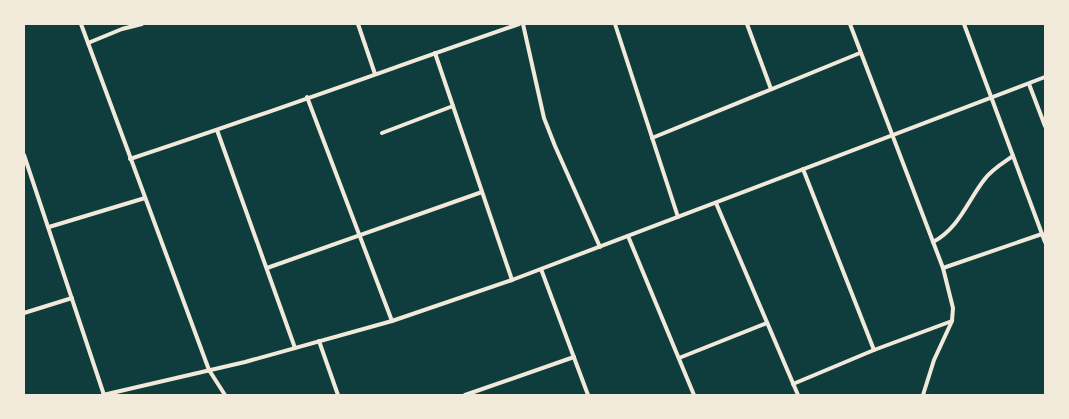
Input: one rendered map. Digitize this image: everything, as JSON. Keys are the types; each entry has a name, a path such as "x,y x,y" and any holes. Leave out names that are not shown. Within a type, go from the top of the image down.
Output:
{"street":[{"path":"81,24 208,370 225,395"},
{"path":"88,44 122,29 142,24"},
{"path":"358,24 376,74"},
{"path":"130,159 519,24"},
{"path":"523,24 544,118 600,247"},
{"path":"615,24 678,217"},
{"path":"747,24 771,89"},
{"path":"850,24 891,135 943,268 953,308 952,321 931,366 923,395"},
{"path":"964,24 1045,242"},
{"path":"435,53 512,280"},
{"path":"652,138 860,53"},
{"path":"24,155 103,395 122,393 392,321 542,269 1045,77"},
{"path":"1029,84 1045,126"},
{"path":"307,97 392,321"},
{"path":"382,133 453,106"},
{"path":"217,130 295,348"},
{"path":"933,242 944,236 956,224 984,178 1013,156"},
{"path":"803,169 874,350"},
{"path":"267,268 482,192"},
{"path":"48,227 145,198"},
{"path":"716,202 798,395"},
{"path":"943,268 1042,234"},
{"path":"628,236 694,395"},
{"path":"542,269 588,395"},
{"path":"24,313 72,298"},
{"path":"793,384 874,350 952,321"},
{"path":"679,358 767,323"},
{"path":"319,341 338,395"},
{"path":"465,395 574,357"}]}
